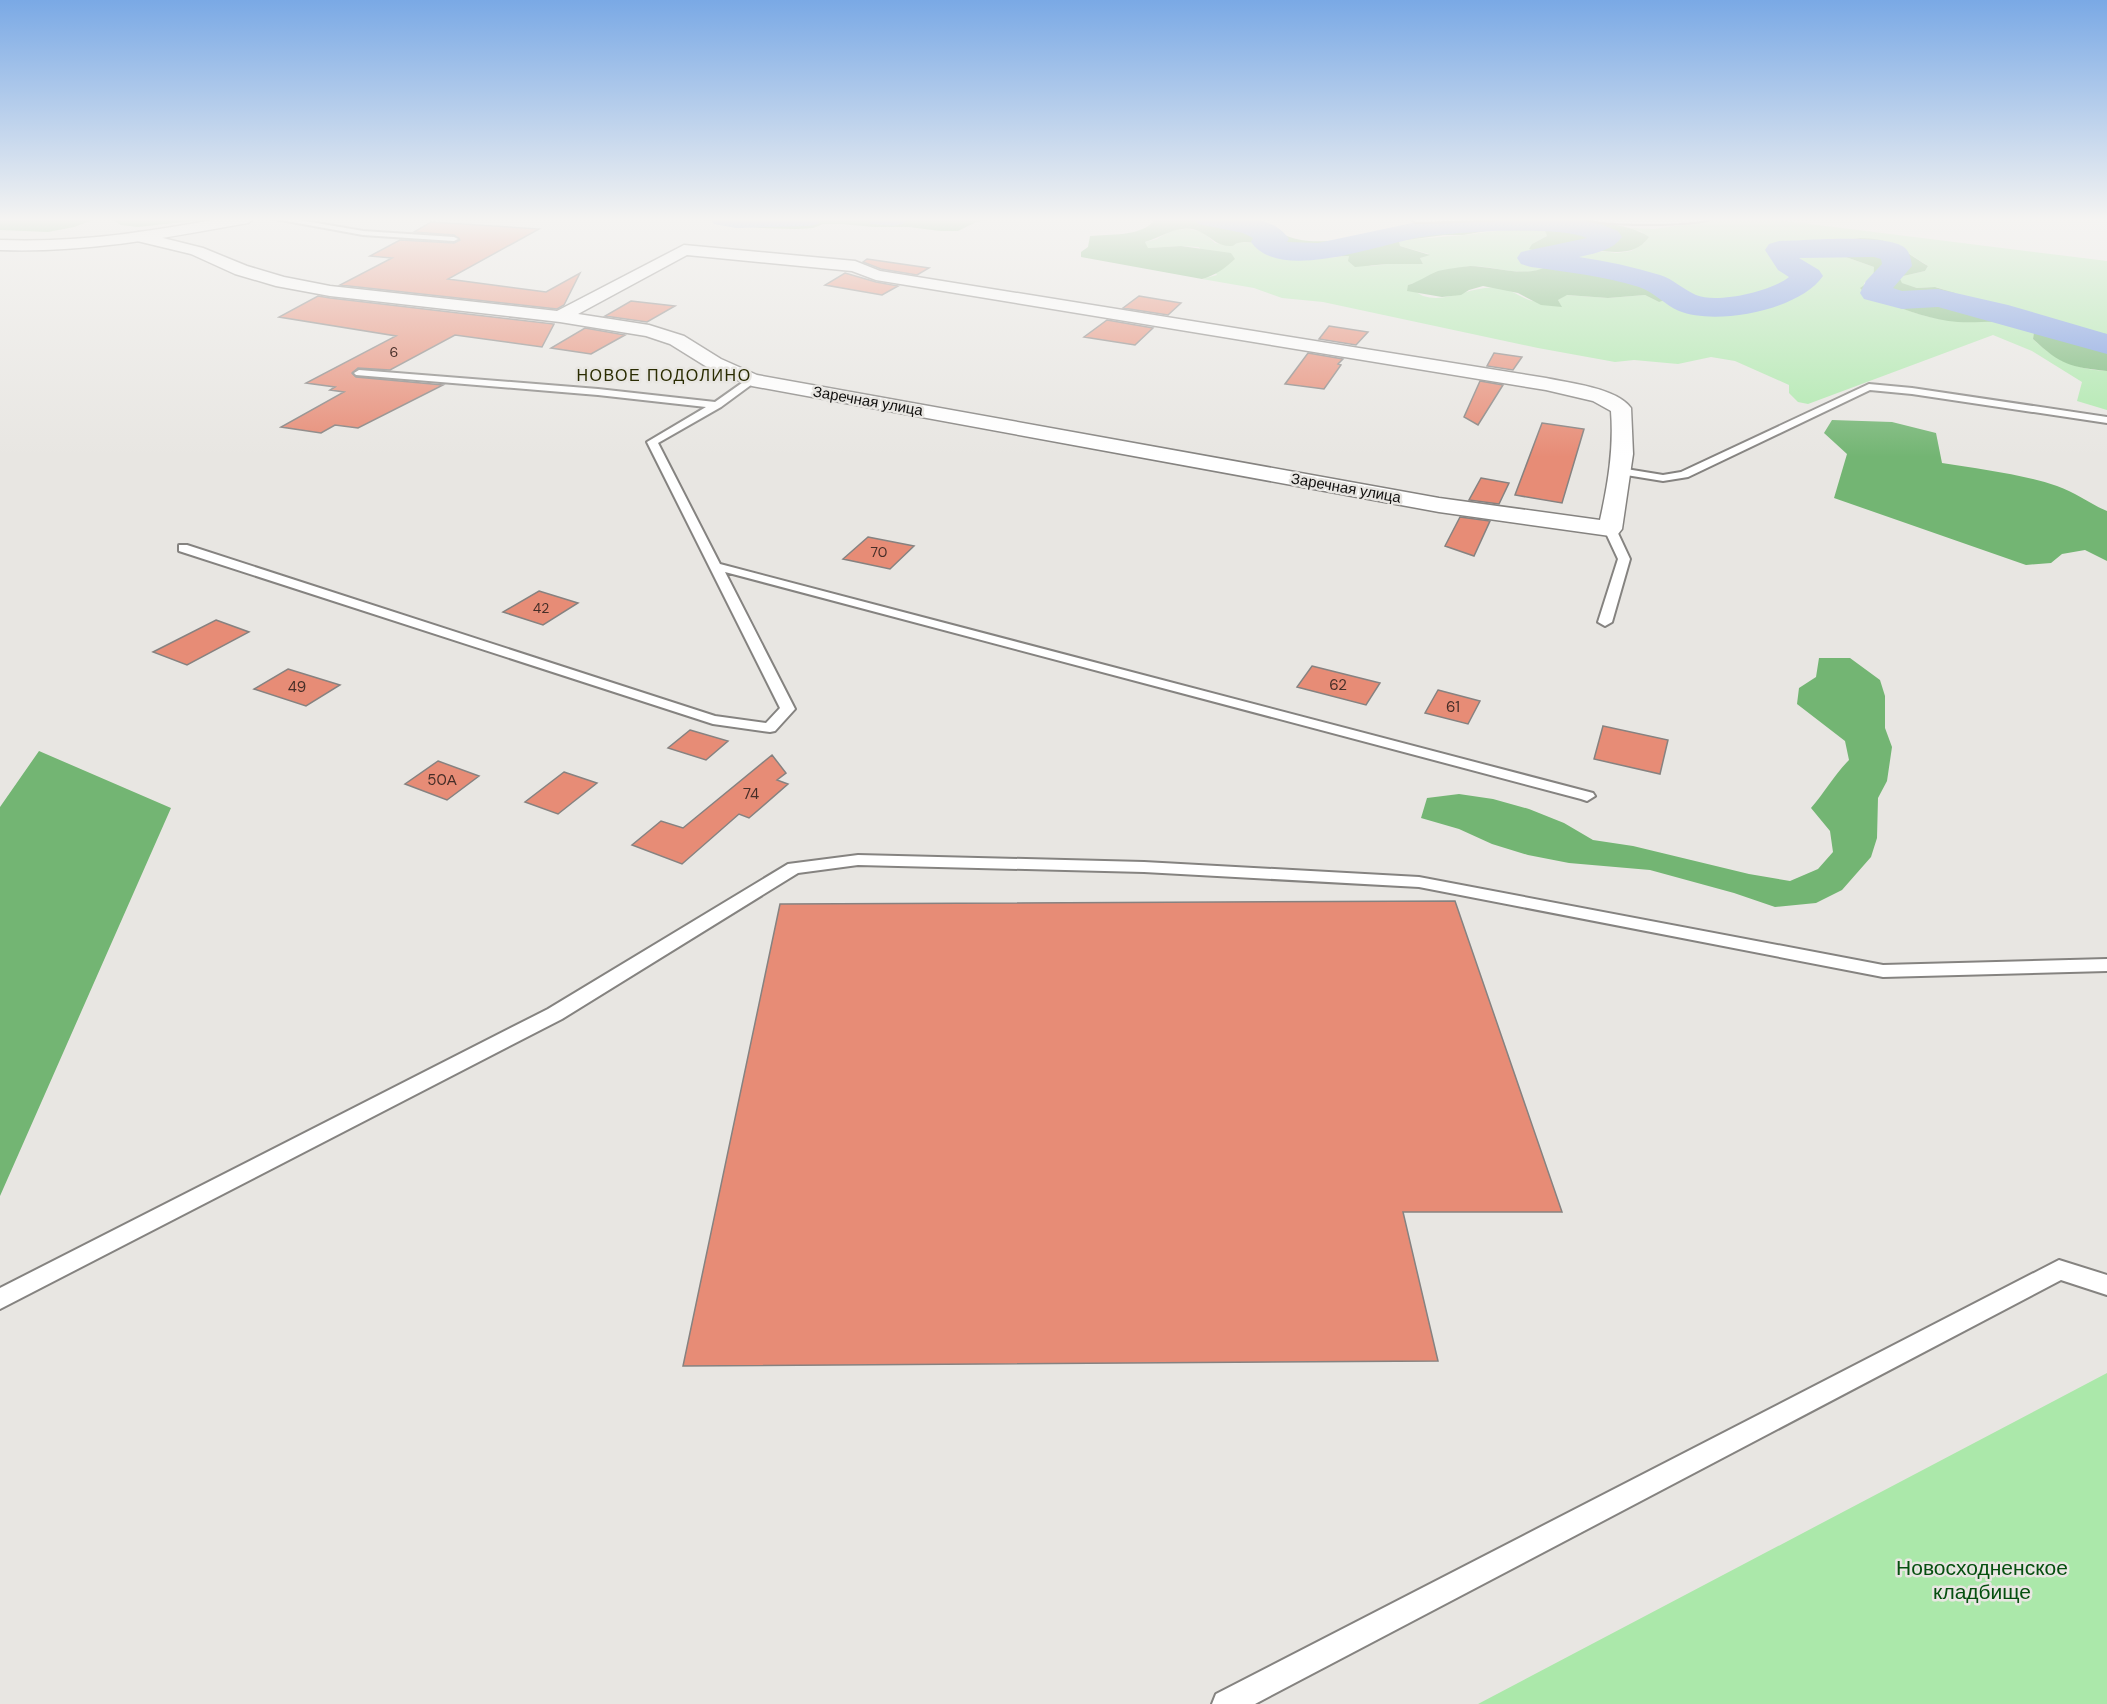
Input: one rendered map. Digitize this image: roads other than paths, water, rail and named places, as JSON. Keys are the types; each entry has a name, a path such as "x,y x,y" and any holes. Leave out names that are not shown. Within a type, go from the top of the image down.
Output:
{"street":[{"name":"Заречная улица","path":"388,298 560,317 649,331 677,340 714,363 752,380 1428,503 1610,529"},
{"path":"560,317 596,298"},
{"path":"1014,298 1546,384 1600,396 1621,408 1624,434 1610,529"}],"lane":[{"path":"359,373 586,391 717,405"},
{"path":"183,548 713,720 770,728 788,709 652,442 717,405 752,380"},
{"path":"1620,471 1663,478 1684,475 1869,387 1912,391 2107,420"},
{"path":"1605,622 1624,559 1610,529"},
{"path":"715,566 1587,796"},
{"path":"0,1299 555,1014 794,868 858,860 1144,867 1419,882 1883,972 2107,965"},
{"path":"1226,1704 2059,1270 2107,1285"}],"waterway":[{"path":"1678,298 1689,304 1714,308 1750,303 1766,298"},
{"path":"1892,298 1902,300 1938,298 1997,312 2107,344"}],"district":[{"name":"НОВОЕ ПОДОЛИНО","path":"664,375"}],"park label":[{"name":"Новосходненское кладбище","path":"1982,1580"}]}
